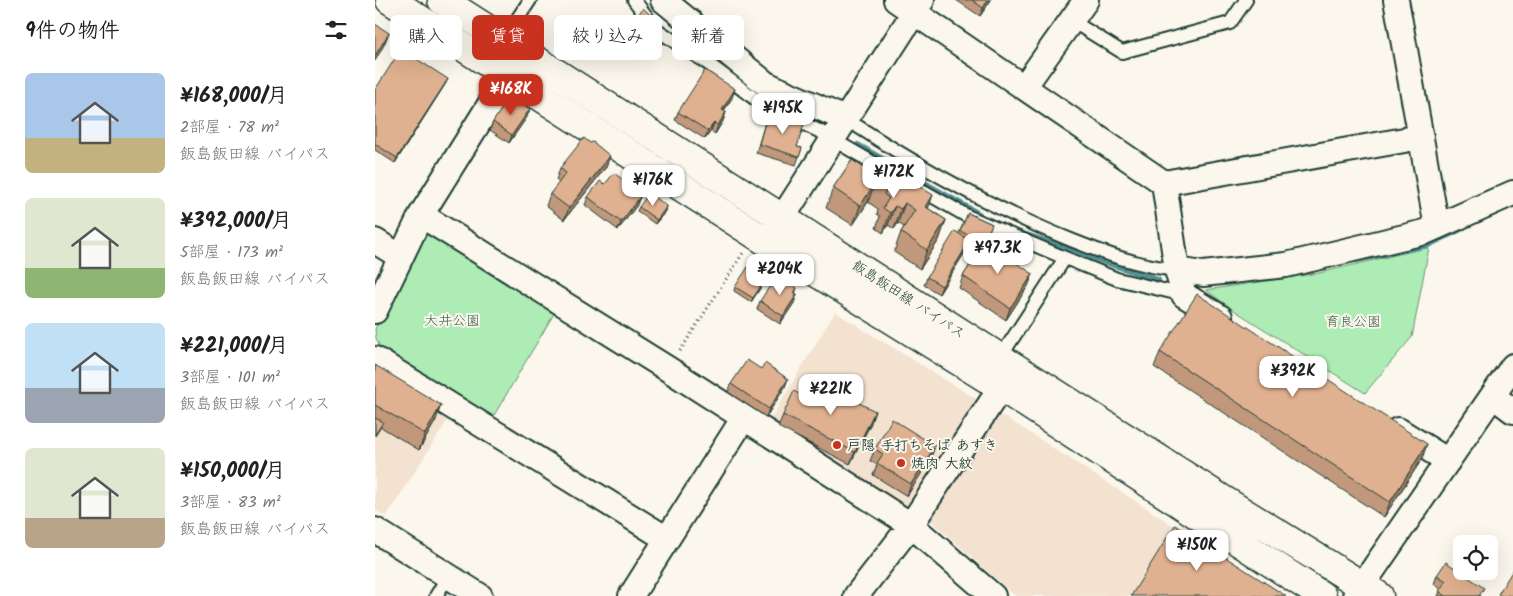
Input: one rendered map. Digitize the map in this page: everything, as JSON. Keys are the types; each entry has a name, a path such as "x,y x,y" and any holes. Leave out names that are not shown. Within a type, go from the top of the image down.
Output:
{"main road":[{"name":"飯島飯田線 バイパス","path":"390,0 508,76 756,245 1007,367 1322,596"},
{"name":"飯島飯田線 バイパス","path":"442,0 472,20"},
{"name":"飯島飯田線 バイパス","path":"535,60 783,218 1007,367 1222,499 1365,592"}],"street":[{"path":"663,0 669,7 766,84 851,122"},
{"path":"1024,87 1086,0"},
{"path":"1396,0 1437,227"},
{"path":"756,245 783,218 851,122 911,4 1024,87 1164,183 1421,137"},
{"path":"375,311 421,215 517,60"},
{"path":"1164,183 1177,270 1184,295 1241,331"},
{"path":"1177,270 1203,274 1286,265 1425,232 1513,193"},
{"path":"421,215 668,369 743,419 911,525 993,596"},
{"path":"375,241 401,257"},
{"path":"375,359 667,539"},
{"path":"1365,592 1448,461 1513,366"},
{"path":"855,596 911,525 1007,367"},
{"path":"1493,396 1513,410"},
{"path":"631,596 743,419"},
{"path":"1382,420 1448,461"},
{"path":"375,530 480,596"}],"lane":[{"path":"520,15 530,0"},
{"path":"634,0 656,29 710,65 761,104 838,142 967,216 1117,278 1184,295"},
{"path":"1072,21 1122,52 1231,23 1245,0"},
{"path":"851,122 982,200 1028,223 1118,258 1155,268 1177,270"},
{"path":"1007,367 1065,258"},
{"path":"436,596 448,576"}],"path":[{"path":"668,369 756,245"}],"shaded area":[{"path":"835,312 978,400 979,404 913,506 897,506 768,423"},
{"path":"375,368 451,415 386,517 375,510"},
{"path":"994,415 1005,417 1283,596 1015,596 931,521 930,513"}],"green space":[{"name":"大井公園","path":"426,232 555,312 493,417 380,347 376,338 375,329 421,234"},
{"name":"育良公園","path":"1429,247 1412,337 1365,393 1229,307 1206,290 1319,273"}],"building":[{"path":"972,0 988,0 983,8"},
{"path":"643,8 650,15 638,15"},
{"path":"375,24 389,33 375,56"},
{"path":"394,60 418,60 448,79 397,158 375,144 375,90"},
{"path":"705,70 735,89 722,110 726,112 718,125 714,123 708,131 678,112"},
{"path":"513,98 530,109 512,135 493,122 506,102 510,103"},
{"path":"767,116 777,119 777,117 789,119 789,117 805,121 797,147 802,148 799,157 759,144"},
{"path":"584,138 590,143 593,142 610,156 569,208 550,194 566,173 560,168"},
{"path":"852,160 877,176 885,164 933,195 926,207 946,220 927,250 901,232 915,210 905,203 901,209 895,206 890,213 883,208 889,198 884,194 886,190 875,183 860,206 833,188"},
{"path":"614,173 630,185 629,189 640,197 621,222 588,197 600,181 605,184"},
{"path":"649,193 667,206 657,220 639,207"},
{"path":"968,213 992,224 984,242 960,231"},
{"path":"955,231 970,241 942,286 927,277"},
{"path":"985,242 1033,274 1010,308 963,276"},
{"path":"748,267 762,276 759,281 763,283 753,298 735,287"},
{"path":"777,275 797,288 794,293 797,294 783,316 760,301"},
{"path":"1197,294 1427,444 1390,502 1160,352"},
{"path":"747,360 761,369 765,363 788,379 769,409 731,384"},
{"path":"375,365 441,405 425,434 375,405"},
{"name":"戸隠 手打ちそば あすき","path":"817,382 875,411 855,452 783,415 794,391 807,399"},
{"path":"375,418 383,422 375,435"},
{"name":"焼肉 大紋","path":"892,419 935,446 911,484 877,463 883,454 875,449"},
{"path":"1175,525 1286,596 1131,596"},
{"path":"1446,562 1453,567 1453,580 1472,580 1484,588 1479,596 1446,596 1439,591 1446,581 1437,575"},
{"path":"1513,570 1513,596 1498,594"}],"waterway":[{"path":"755,93 820,121"},
{"path":"858,145 979,214"},
{"path":"1356,260 1428,245 1463,228"},
{"path":"1015,231 1158,280"}],"place":[{"name":"戸隠 手打ちそば あすき","path":"837,445"},
{"name":"焼肉 大紋","path":"901,463"}]}
